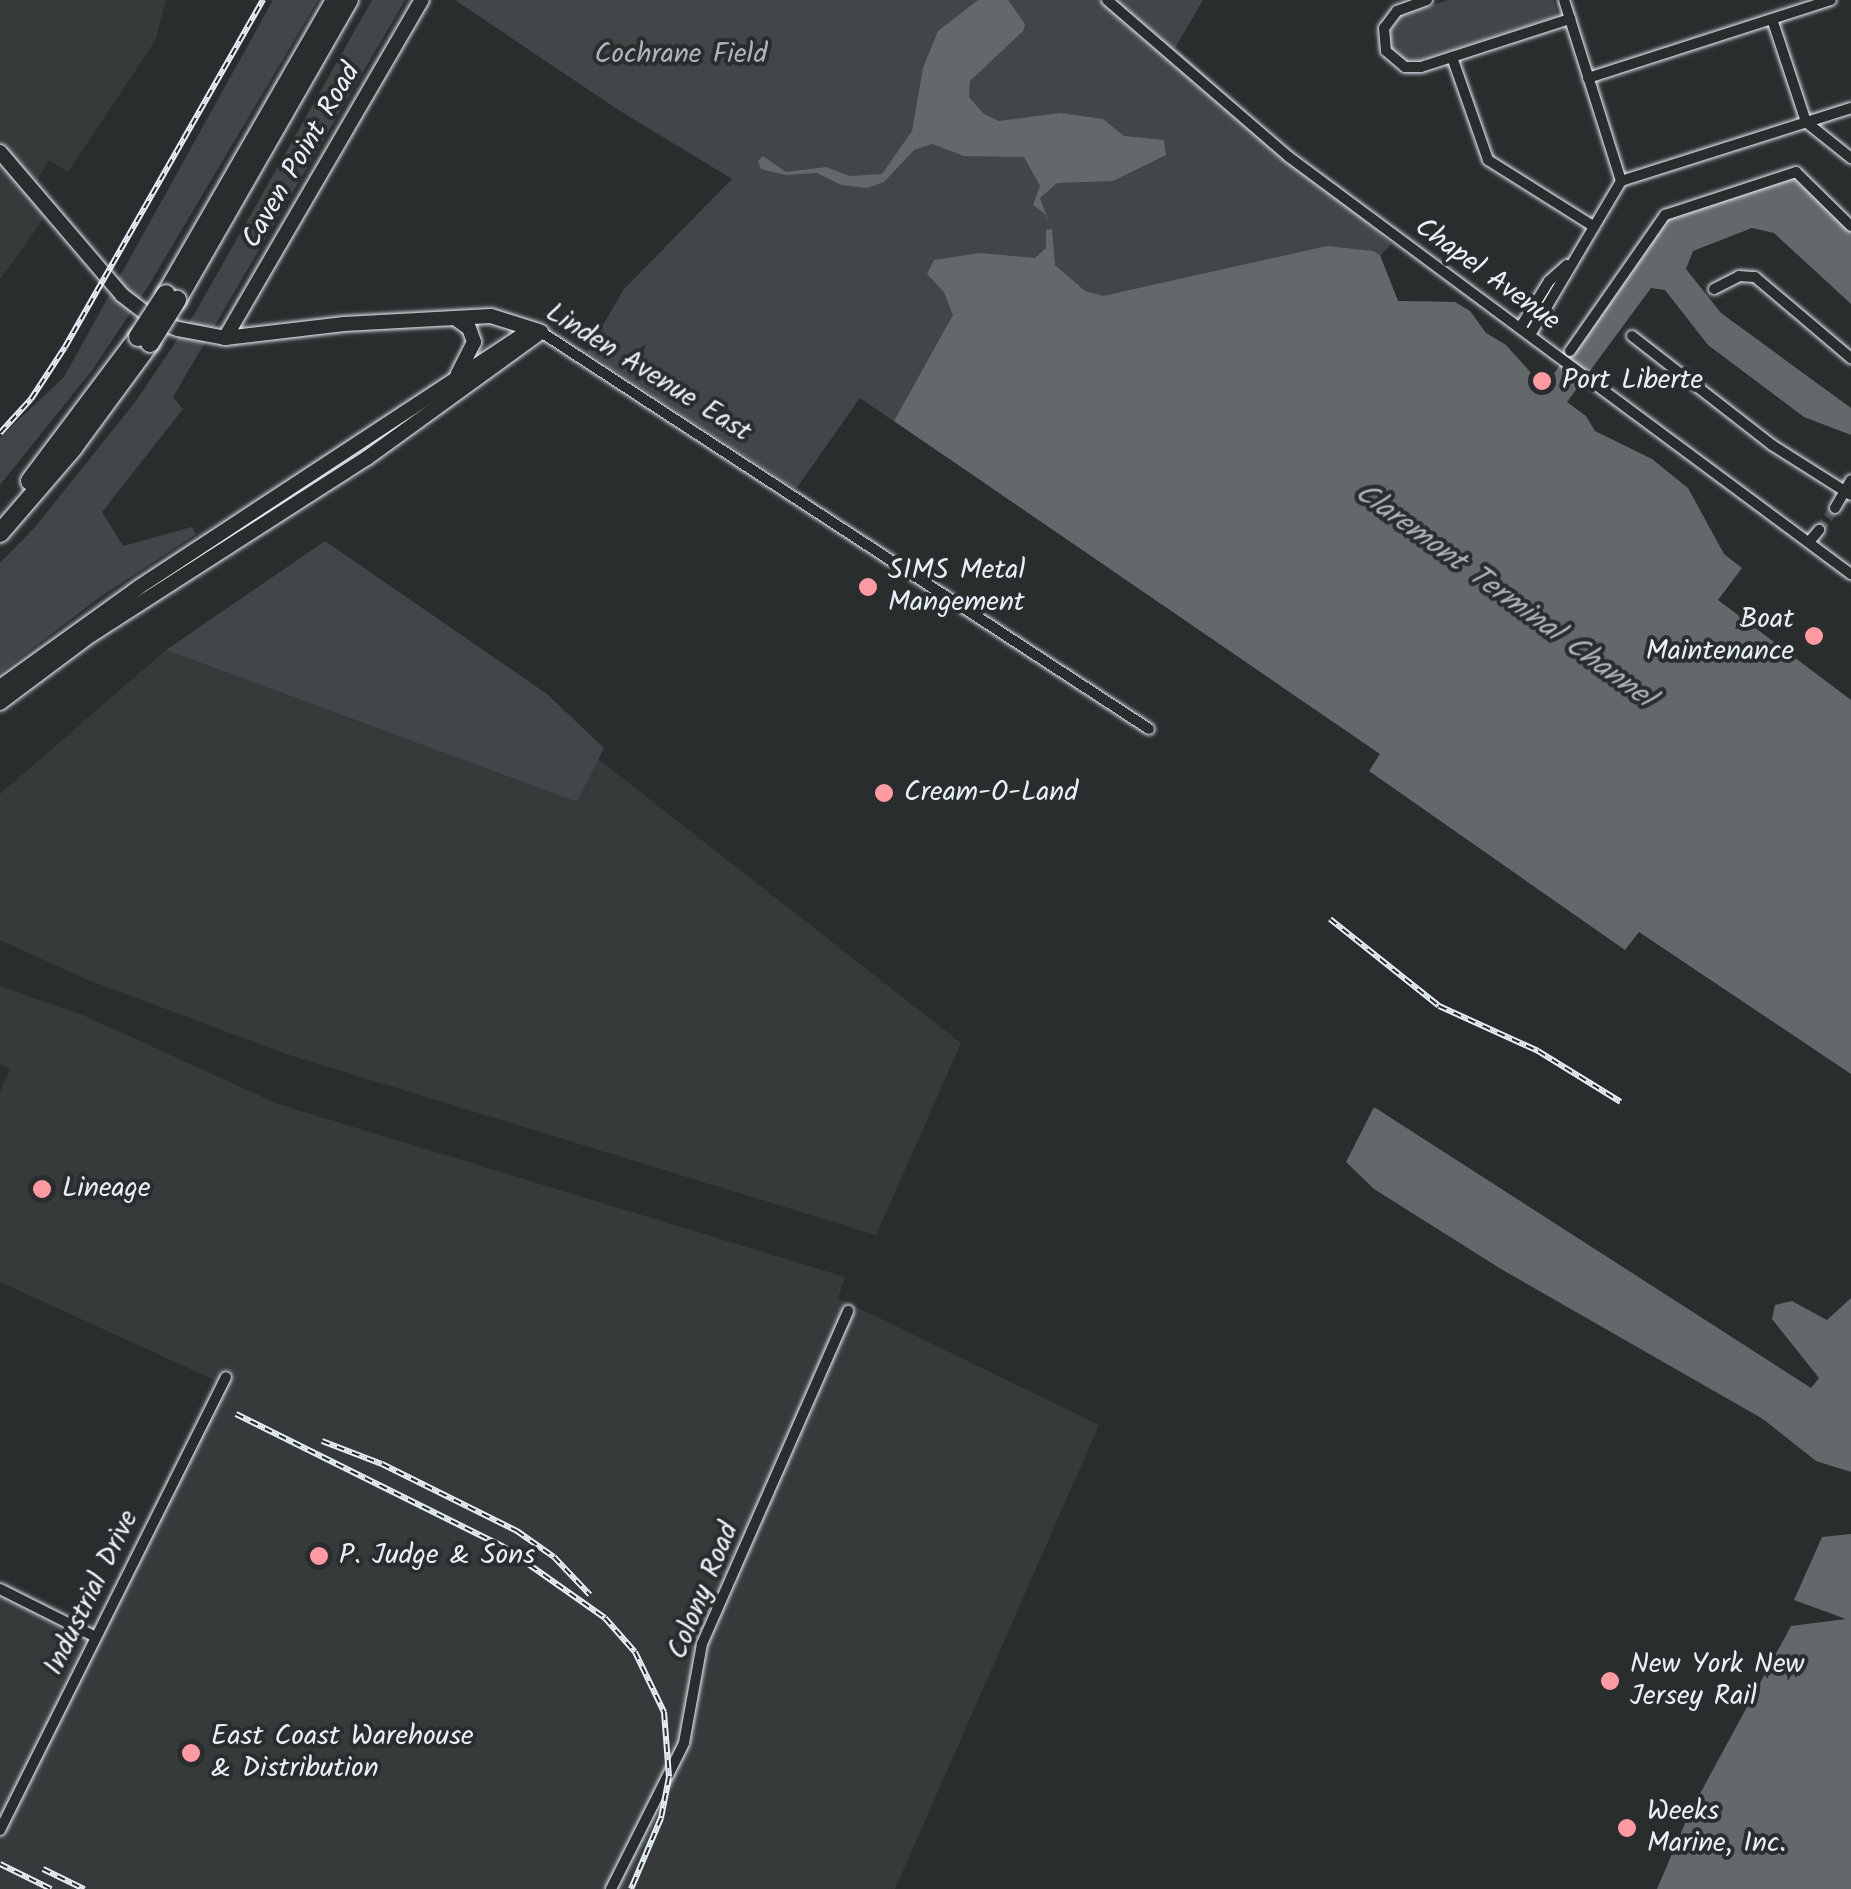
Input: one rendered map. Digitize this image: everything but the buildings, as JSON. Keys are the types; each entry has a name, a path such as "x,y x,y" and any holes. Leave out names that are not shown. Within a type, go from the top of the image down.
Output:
{"highway":[{"path":"171,297 335,0"},
{"path":"0,533 73,448 144,340 349,0"},
{"path":"0,515 144,340"}],"street":[{"name":"Caven Point Road","path":"225,338 422,0"},
{"name":"Chapel Avenue","path":"1106,0 1289,157 1525,331 1567,355 1588,377 1851,574"},
{"path":"1427,0 1391,16 1383,32 1386,51 1398,63 1414,68 1570,19"},
{"path":"1564,0 1621,182"},
{"path":"1588,78 1831,0"},
{"path":"1772,19 1806,122 1851,158"},
{"path":"1452,57 1488,160 1593,226"},
{"path":"1525,331 1621,182 1851,108"},
{"name":"Linden Avenue East","path":"0,152 82,252 139,310 178,329 225,338 504,317 537,330 1150,729"},
{"path":"1567,355 1665,215 1796,172 1851,226"},
{"path":"1714,289 1738,276 1754,277 1851,358"},
{"path":"454,318 474,335 472,351 456,377"},
{"path":"0,687 154,576 456,377 537,330"},
{"path":"0,703 132,608 326,486 537,330"},
{"path":"1632,336 1772,445 1848,494"},
{"path":"1836,508 1848,494 1851,480"},
{"path":"1809,542 1819,530"},
{"name":"Colony Road","path":"611,1889 684,1743 702,1644 848,1311"},
{"name":"Industrial Drive","path":"0,1830 226,1377"},
{"path":"0,1589 96,1637"}],"shaded area":[{"path":"0,0 166,0 155,41 68,172 49,160 37,181 48,212 0,280"},
{"path":"166,650 577,802 598,759 961,1043 876,1235 286,1054 88,980 0,940 0,794"},
{"path":"0,986 85,1016 278,1104 845,1277 838,1298 1099,1425 895,1889 0,1889 0,1586 98,1633 221,1383 0,1282 0,1092 10,1069 0,1064"}],"green space":[{"path":"273,0 318,0 149,285 93,369 0,485 0,437 64,377"},
{"path":"372,0 405,0 173,397 183,409 102,512 123,546 192,527 196,534 100,597 0,673 0,563 36,526 136,401 195,313"},
{"name":"Cochrane Field","path":"455,0 1203,0 1175,48 1391,244 1380,256 1398,301 1455,302 1470,311 1486,333 1506,345 943,455 860,398 796,489 587,352 624,289 732,179 617,109"},
{"path":"1448,0 1553,0 1558,16 1418,61 1400,59 1391,50 1388,36 1400,15"},
{"path":"325,541 547,694 604,748 577,802 166,650"}],"water":[{"path":"978,0 1008,0 1025,24 1023,31 970,81 969,97 984,114 999,121 1060,113 1103,119 1124,136 1164,140 1166,155 1113,181 1057,183 1040,198 1050,225 1045,214 1033,205 1040,186 1024,157 964,156 932,144 914,150 884,182 867,188 841,185 817,173 785,175 761,169 758,161 763,156 786,172 826,167 850,176 882,174 912,131 923,68 938,31"},
{"name":"Claremont Terminal Channel","path":"1797,179 1851,230 1851,304 1774,233 1752,228 1693,251 1686,269 1721,313 1851,408 1851,435 1804,417 1708,345 1665,290 1651,288 1567,402 1586,416 1595,431 1652,459 1688,488 1724,554 1742,568 1718,600 1851,700 1851,1074 1639,932 1625,950 1369,771 1380,754 894,421 953,315 944,292 927,274 934,260 979,253 1035,258 1046,248 1046,230 1052,229 1055,265 1085,291 1103,296 1327,246 1373,251 1380,255 1398,301 1455,302 1470,311 1486,333 1506,345 1533,375 1548,382 1665,219"},
{"path":"1374,1107 1811,1388 1819,1378 1772,1319 1775,1305 1792,1301 1827,1320 1851,1298 1851,1472 1816,1461 1763,1419 1501,1269 1374,1189 1346,1162"},
{"path":"1851,1534 1851,1889 1657,1889 1690,1812 1791,1626 1846,1619 1794,1600 1822,1537"}],"tunnel":[{"path":"1819,530 1835,508"}],"railway":[{"path":"0,433 31,399 65,347 263,0"},
{"path":"1330,919 1439,1006 1538,1051 1621,1102"},
{"path":"236,1414 504,1547 605,1618 635,1652 664,1712 669,1777 661,1818 631,1889"},
{"path":"322,1441 382,1464 517,1531 554,1557 590,1595"},
{"path":"0,1864 51,1889"},
{"path":"43,1869 84,1889"}],"place":[{"name":"Port Liberte","path":"1542,381"},
{"name":"SIMS Metal Mangement","path":"868,587"},
{"name":"Boat Maintenance","path":"1814,636"},
{"name":"Cream-O-Land","path":"884,793"},
{"name":"Lineage","path":"42,1189"},
{"name":"P. Judge & Sons","path":"319,1556"},
{"name":"New York New Jersey Rail","path":"1610,1681"},
{"name":"East Coast Warehouse & Distribution","path":"191,1753"},
{"name":"Weeks Marine, Inc.","path":"1627,1828"}]}
